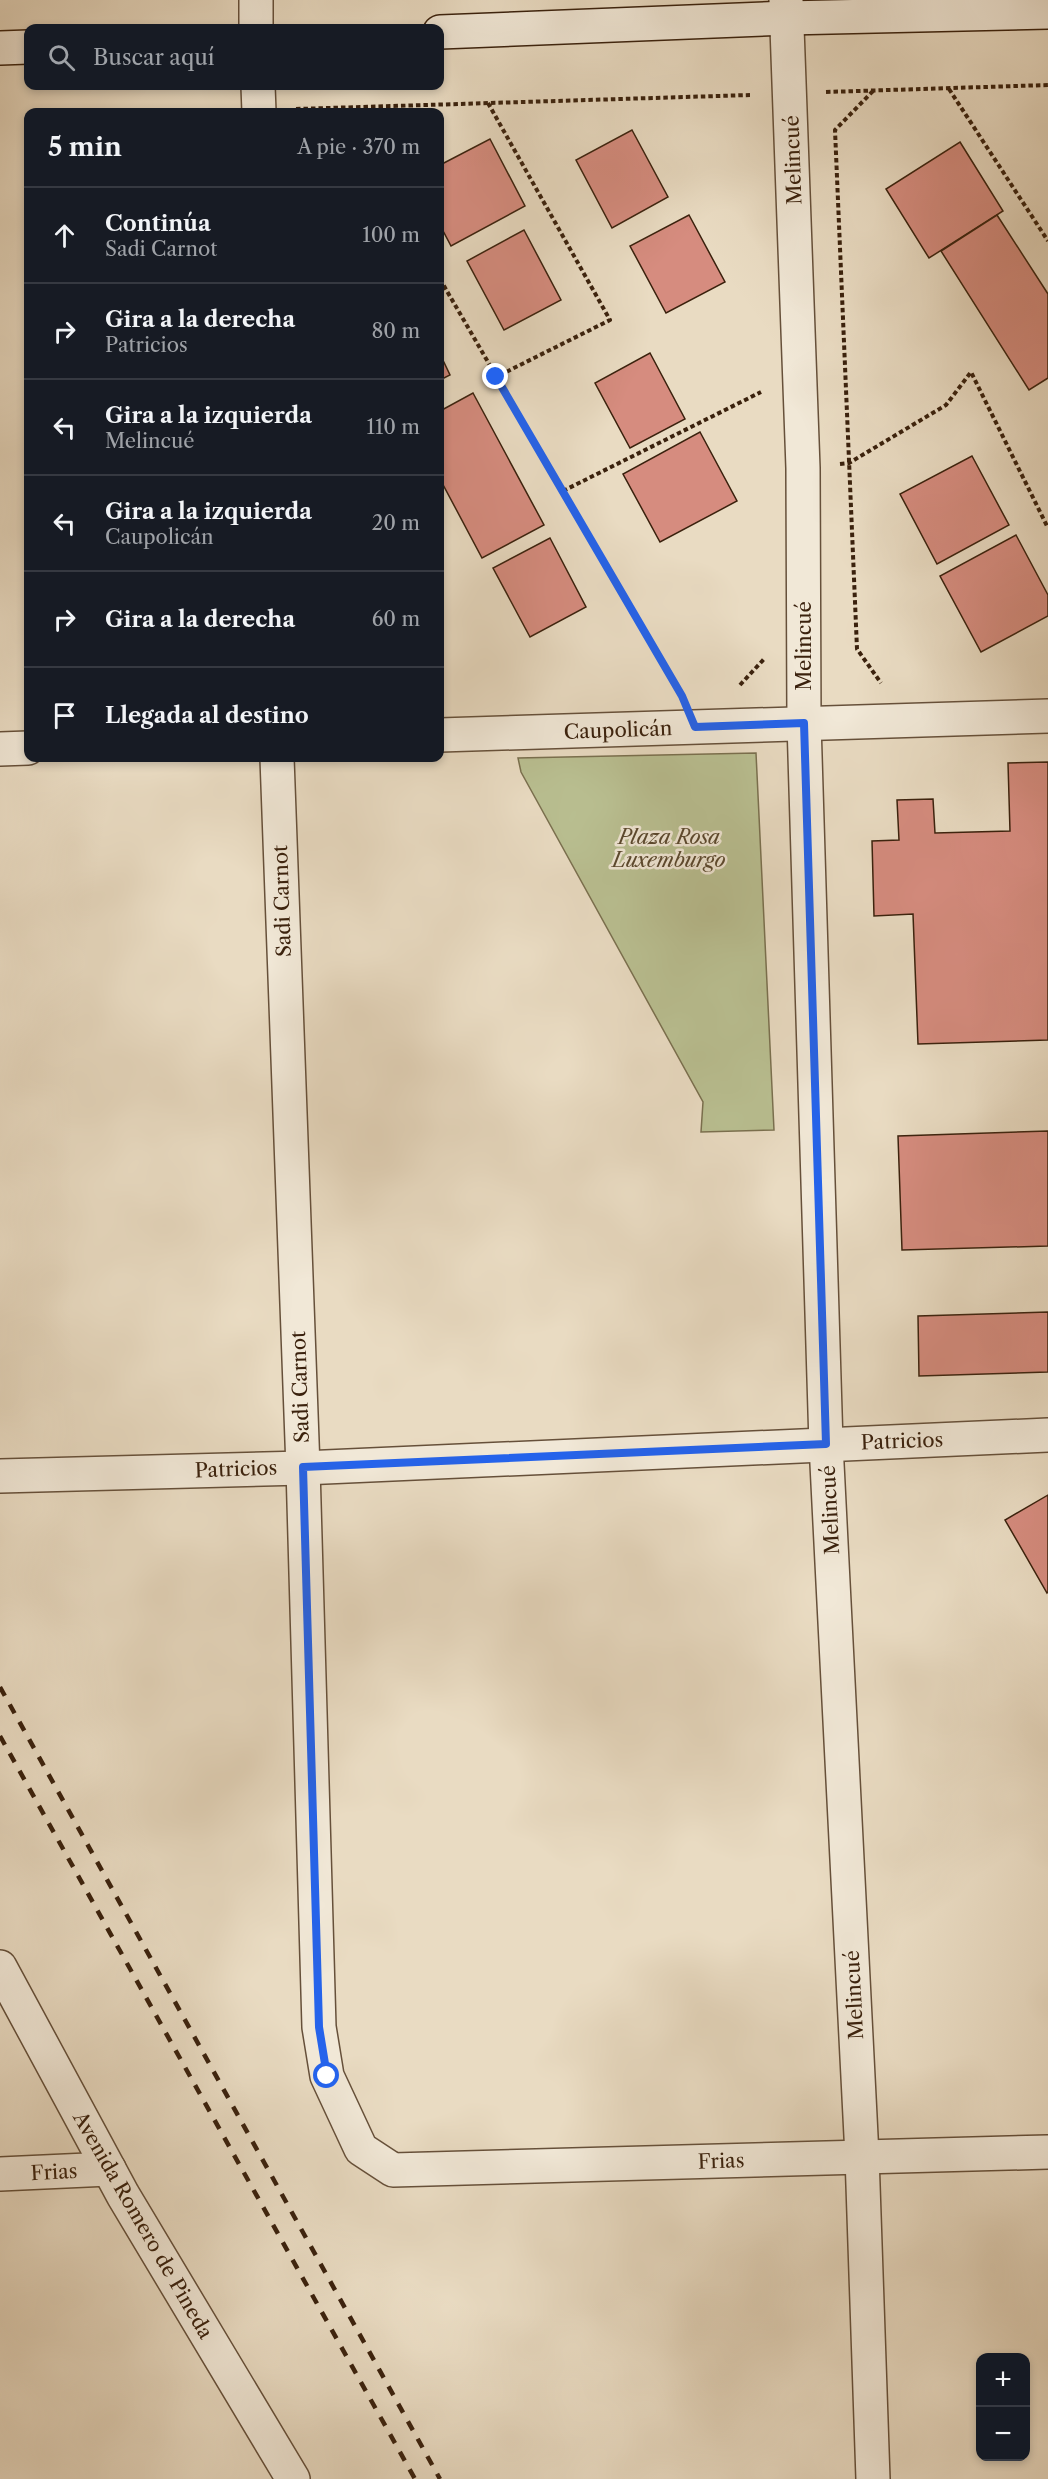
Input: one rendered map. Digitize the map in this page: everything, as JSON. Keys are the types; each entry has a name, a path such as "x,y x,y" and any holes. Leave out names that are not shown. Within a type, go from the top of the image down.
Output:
{"street":[{"path":"256,0 256,24"},
{"path":"444,32 787,9 1048,12"},
{"name":"Melincué","path":"787,9 803,468 804,723 826,1444 862,2156 873,2479"},
{"path":"0,48 24,47"},
{"name":"Caupolicán","path":"444,735 1048,716"},
{"path":"0,749 24,748"},
{"name":"Sadi Carnot","path":"277,762 303,1467 319,2027 327,2076 361,2149 393,2170"},
{"name":"Patricios","path":"0,1476 303,1467 1048,1435"},
{"name":"Avenida Romero de Pineda","path":"0,1967 109,2169 293,2479"},
{"name":"Frias","path":"393,2170 1048,2152"},
{"name":"Frias","path":"0,2174 109,2169"}],"path":[{"path":"383,108 1048,85"},
{"path":"948,88 1048,241"},
{"path":"873,91 835,130 856,649 883,686"},
{"path":"749,95 749,107"},
{"path":"259,103 318,108"},
{"path":"488,103 610,320 496,377"},
{"path":"444,286 682,696 695,727"},
{"path":"803,468 849,463 946,405 971,372 1048,528"},
{"path":"563,491 762,391 763,403"},
{"path":"737,688 768,655"}],"green space":[{"name":"Plaza Rosa Luxemburgo","path":"756,753 774,1130 701,1132 703,1102 521,772 518,758"}],"building":[{"path":"632,130 668,197 612,228 576,160"},
{"path":"490,139 525,206 451,246 444,233 444,163"},
{"path":"960,142 1003,211 929,258 886,189"},
{"path":"689,215 725,282 666,313 630,246"},
{"path":"997,215 1048,294 1048,378 1029,390 941,251"},
{"path":"524,230 561,300 504,330 467,261"},
{"path":"650,353 685,419 630,448 595,383"},
{"path":"444,362 450,375 444,378"},
{"path":"473,393 544,525 482,558 444,487 444,409"},
{"path":"700,432 737,501 660,542 623,474"},
{"path":"972,456 1009,525 937,564 900,494"},
{"path":"1016,535 1048,595 1048,616 981,652 940,576"},
{"path":"550,538 586,607 530,637 493,568"},
{"path":"1048,762 1048,1040 918,1044 913,914 874,916 872,841 899,840 897,800 933,799 935,833 1010,831 1008,763"},
{"path":"1048,1131 1048,1246 902,1250 898,1136"},
{"path":"1048,1312 1048,1372 919,1376 918,1316"},
{"path":"1048,1495 1048,1592 1047,1593 1005,1520"}],"railway":[{"path":"0,1687 440,2479"},
{"path":"0,1736 415,2479"}],"route":[{"path":"327,2076 319,2027 303,1467 826,1444 804,723 695,727 682,696 496,377"}]}
